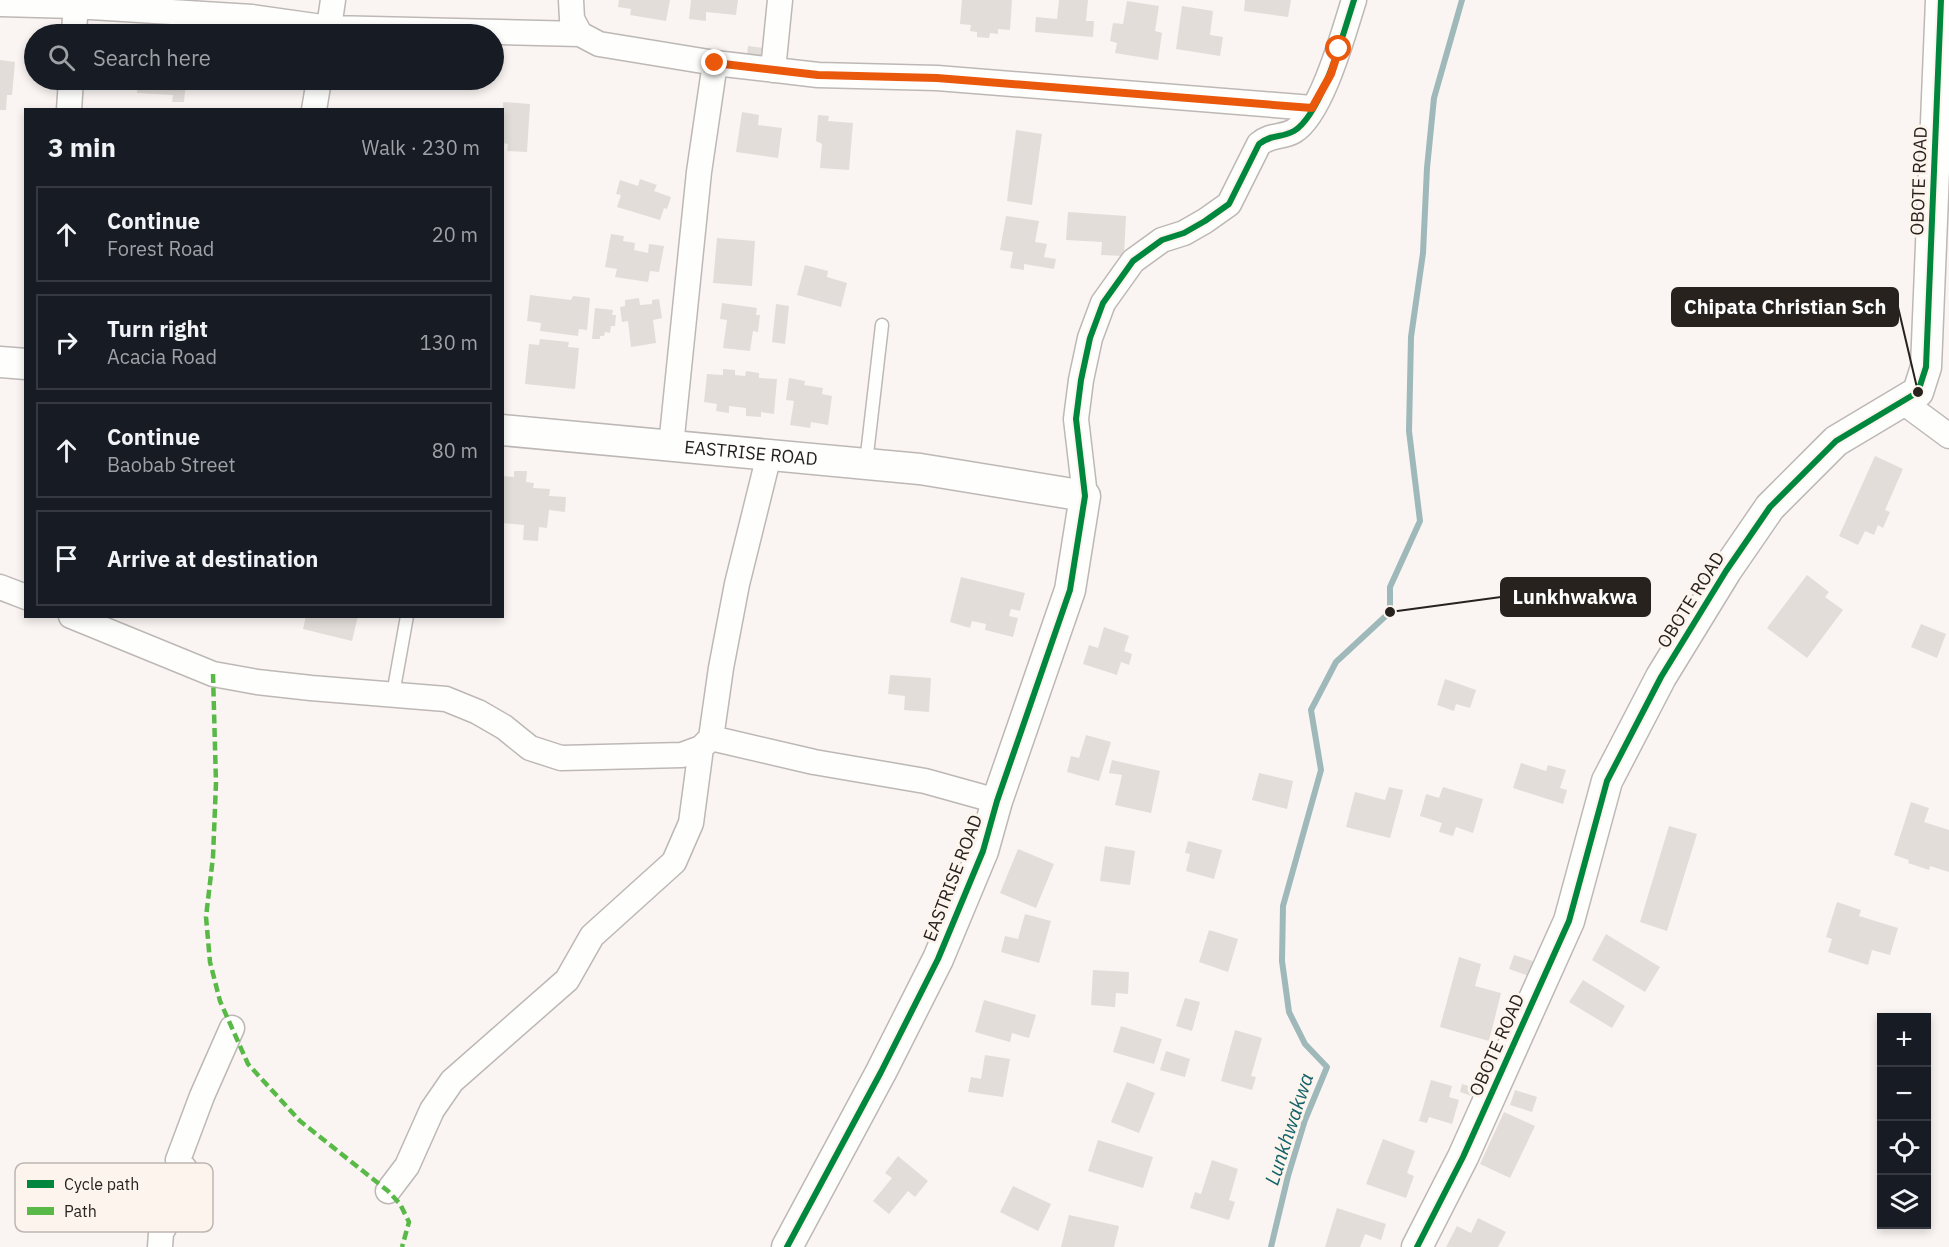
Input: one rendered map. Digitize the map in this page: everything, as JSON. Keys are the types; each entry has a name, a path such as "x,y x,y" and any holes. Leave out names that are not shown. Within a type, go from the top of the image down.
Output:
{"street":[{"path":"329,24 333,0"},
{"path":"571,0 572,19 580,34"},
{"path":"773,70 780,0"},
{"path":"1085,496 1076,418 1090,338 1103,303 1133,261 1162,240 1184,233 1229,204 1259,144 1266,138 1293,131 1304,121 1331,74 1354,0"},
{"name":"OBOTE ROAD","path":"1417,1247 1463,1157 1569,921 1607,781 1660,677 1726,571 1770,507 1836,441 1918,392 1926,368 1941,0"},
{"path":"0,4 75,3 252,17 290,24"},
{"path":"74,24 75,3"},
{"path":"504,33 580,34 599,44 715,63 818,75 937,78 1312,108"},
{"path":"671,446 699,172 715,63"},
{"path":"69,108 70,90"},
{"path":"314,108 317,90"},
{"path":"0,362 24,364"},
{"path":"1903,402 1949,436"},
{"name":"EASTRISE ROAD","path":"504,430 920,469 1085,496 1070,590 997,801 983,851 938,958 881,1072 787,1247"},
{"path":"388,1191 407,1167 432,1110 452,1081 567,980 592,936 674,862 691,823 737,584 769,455"},
{"path":"0,587 24,596"},
{"path":"76,618 213,674 311,688 446,699 467,707 504,727 530,748 561,758 682,755 706,743 925,781 997,801"},
{"path":"180,1163 177,1160 232,1028"},
{"path":"160,1247 162,1232"}],"lane":[{"path":"866,464 882,325"},
{"path":"393,694 407,618"}],"building":[{"path":"619,0 670,0 666,21 630,15 631,9 618,7"},
{"path":"691,0 738,0 736,15 706,12 706,21 689,19"},
{"path":"962,0 1012,0 1010,30 998,29 998,34 990,33 989,38 977,37 977,32 970,31 971,25 960,24"},
{"path":"1059,0 1088,0 1086,21 1094,21 1093,37 1035,32 1036,17 1057,19"},
{"path":"1245,0 1291,0 1288,17 1244,11"},
{"path":"1127,1 1159,6 1155,31 1162,33 1158,60 1115,53 1117,43 1110,41 1113,23 1123,24"},
{"path":"1182,6 1213,11 1210,35 1223,37 1220,56 1176,49"},
{"path":"748,46 765,48 764,56 747,54"},
{"path":"0,60 15,62 12,95 7,95 6,110 0,110"},
{"path":"137,90 185,90 184,102 172,102 173,95 137,93"},
{"path":"503,102 530,104 527,152 507,151 508,144 504,143"},
{"path":"742,112 759,115 758,125 782,128 778,158 736,152"},
{"path":"818,115 829,116 828,121 853,123 849,170 820,168 822,144 816,141"},
{"path":"1016,130 1042,134 1032,205 1007,201"},
{"path":"640,179 657,185 654,191 671,197 660,220 617,207 621,195 616,194 620,180 638,186"},
{"path":"1068,212 1126,216 1124,256 1101,255 1102,242 1066,240"},
{"path":"1006,216 1039,221 1035,242 1047,244 1044,257 1056,259 1054,269 1024,264 1024,270 1010,268 1013,252 1000,250"},
{"path":"611,234 624,236 623,241 635,243 634,250 648,253 649,244 664,246 659,272 650,271 648,282 615,277 617,269 605,267"},
{"path":"717,238 755,241 752,286 713,283"},
{"path":"805,265 828,271 827,277 847,283 841,307 797,295"},
{"path":"530,295 571,300 573,296 590,298 587,330 579,329 578,336 540,331 541,323 527,321"},
{"path":"639,298 640,305 652,304 652,300 659,299 662,318 653,320 656,343 631,347 628,321 622,322 620,307 625,306 625,300"},
{"path":"722,303 757,308 756,315 760,315 758,332 753,331 750,351 723,348 727,320 720,319"},
{"path":"776,304 789,306 785,344 772,342"},
{"path":"595,308 613,310 612,315 616,315 615,326 611,326 610,333 605,332 600,339 592,339"},
{"path":"540,339 569,342 568,347 579,348 575,389 525,384 529,344 539,345"},
{"path":"723,369 735,370 735,375 745,376 746,371 759,373 759,378 777,379 774,414 761,412 761,417 746,416 746,408 729,406 729,413 716,411 717,404 704,402 707,374 723,375"},
{"path":"789,378 805,381 804,385 823,388 822,394 832,396 828,425 811,422 810,428 790,425 794,401 786,400"},
{"path":"1875,456 1903,469 1885,510 1890,512 1883,528 1878,525 1874,535 1865,531 1858,545 1839,536"},
{"path":"514,471 527,471 526,482 534,483 533,488 550,489 549,496 566,497 565,512 549,510 547,528 539,527 538,541 523,540 524,525 504,523 504,476 514,477"},
{"path":"1807,575 1829,592 1825,597 1843,610 1807,658 1767,628"},
{"path":"961,577 1025,593 1020,611 1011,609 1009,616 1018,618 1013,637 985,630 986,624 972,621 970,628 950,622"},
{"path":"306,618 358,618 352,641 303,629"},
{"path":"1921,624 1946,634 1937,658 1911,647"},
{"path":"1104,627 1129,636 1124,651 1132,654 1129,665 1121,662 1117,675 1083,664 1089,645 1098,648"},
{"path":"890,675 931,678 929,712 904,710 905,696 888,694"},
{"path":"1445,679 1476,690 1470,708 1456,704 1454,711 1437,705"},
{"path":"1086,735 1111,742 1099,781 1067,772 1071,756 1079,758"},
{"path":"1112,760 1160,771 1151,813 1115,805 1122,775 1109,773"},
{"path":"1521,763 1546,771 1548,765 1566,770 1560,788 1567,790 1563,804 1513,788"},
{"path":"1259,773 1293,781 1287,809 1252,800"},
{"path":"1389,787 1403,790 1390,838 1346,827 1355,792 1385,800"},
{"path":"1443,787 1483,799 1473,833 1456,827 1453,836 1439,832 1442,823 1420,816 1426,794 1439,798"},
{"path":"1911,802 1929,808 1924,822 1949,830 1949,872 1930,866 1929,870 1908,863 1909,860 1894,855"},
{"path":"1669,826 1697,834 1667,931 1640,922"},
{"path":"1188,841 1222,850 1214,879 1186,871 1190,854 1185,853"},
{"path":"1105,846 1135,851 1130,885 1100,881"},
{"path":"1018,849 1054,864 1036,908 1000,893"},
{"path":"1837,902 1861,910 1859,916 1898,928 1890,955 1872,950 1868,965 1828,952 1832,939 1826,937"},
{"path":"1025,914 1051,921 1039,963 1001,952 1005,936 1018,939"},
{"path":"1209,930 1238,939 1228,972 1199,962"},
{"path":"1606,934 1660,967 1645,992 1592,960"},
{"path":"1514,955 1533,961 1529,976 1509,969"},
{"path":"1459,957 1481,964 1475,986 1501,993 1489,1041 1440,1027"},
{"path":"1093,970 1129,972 1128,994 1116,993 1115,1007 1091,1005"},
{"path":"1583,980 1625,1006 1612,1028 1569,1002"},
{"path":"1185,998 1200,1002 1192,1031 1176,1026"},
{"path":"984,1000 1036,1015 1029,1038 1012,1033 1010,1042 975,1032"},
{"path":"1121,1026 1162,1039 1154,1064 1113,1052"},
{"path":"1235,1030 1262,1038 1251,1076 1256,1077 1252,1090 1221,1081"},
{"path":"1166,1051 1190,1059 1185,1077 1160,1070"},
{"path":"985,1055 1010,1059 1003,1097 968,1092 971,1077 981,1079"},
{"path":"1431,1080 1452,1086 1449,1097 1459,1100 1452,1124 1429,1117 1427,1123 1419,1121"},
{"path":"1127,1082 1155,1093 1139,1133 1111,1122"},
{"path":"1462,1084 1478,1089 1475,1097 1460,1092"},
{"path":"1515,1090 1537,1097 1532,1112 1510,1105"},
{"path":"1504,1112 1535,1126 1510,1178 1480,1164"},
{"path":"1383,1139 1415,1151 1407,1173 1414,1176 1406,1198 1366,1184"},
{"path":"1098,1140 1153,1157 1143,1188 1088,1171"},
{"path":"898,1156 928,1181 915,1197 908,1191 889,1214 873,1201 892,1178 885,1173"},
{"path":"1212,1160 1238,1169 1229,1200 1235,1202 1229,1220 1190,1208 1195,1192 1201,1194"},
{"path":"1013,1186 1051,1204 1038,1231 1000,1212"},
{"path":"1337,1208 1386,1224 1381,1240 1365,1234 1360,1247 1325,1247"},
{"path":"1069,1215 1119,1226 1114,1247 1061,1247"},
{"path":"1478,1218 1506,1232 1498,1247 1446,1247 1457,1226 1471,1233"}],"waterway":[{"name":"Lunkhwakwa","path":"1271,1247 1288,1176 1305,1120 1327,1067 1305,1044 1289,1012 1282,961 1283,906 1321,770 1311,710 1336,662 1390,612 1390,587 1420,521 1409,431 1411,337 1423,253 1427,168 1434,98 1462,0"}],"marked path":[{"path":"213,674 216,783 213,857 206,917 210,962 220,1001 248,1064 300,1121 388,1191 400,1204 409,1222 402,1247"}],"cycle path":[{"path":"787,1247 881,1072 938,959 983,851 997,801 1070,590 1085,496 1076,419 1090,338 1103,303 1133,261 1162,240 1184,233 1229,204 1259,144 1294,131 1304,122 1314,108 1331,71 1354,0"},
{"path":"1417,1247 1463,1157 1569,921 1607,781 1661,677 1726,571 1770,507 1836,441 1918,392 1926,367 1941,0"}],"place":[{"name":"Chipata Christian Sch","path":"1918,392"},
{"name":"Lunkhwakwa","path":"1390,612"}],"route":[{"path":"715,63 818,75 937,78 1312,108 1331,74 1339,49"}]}
